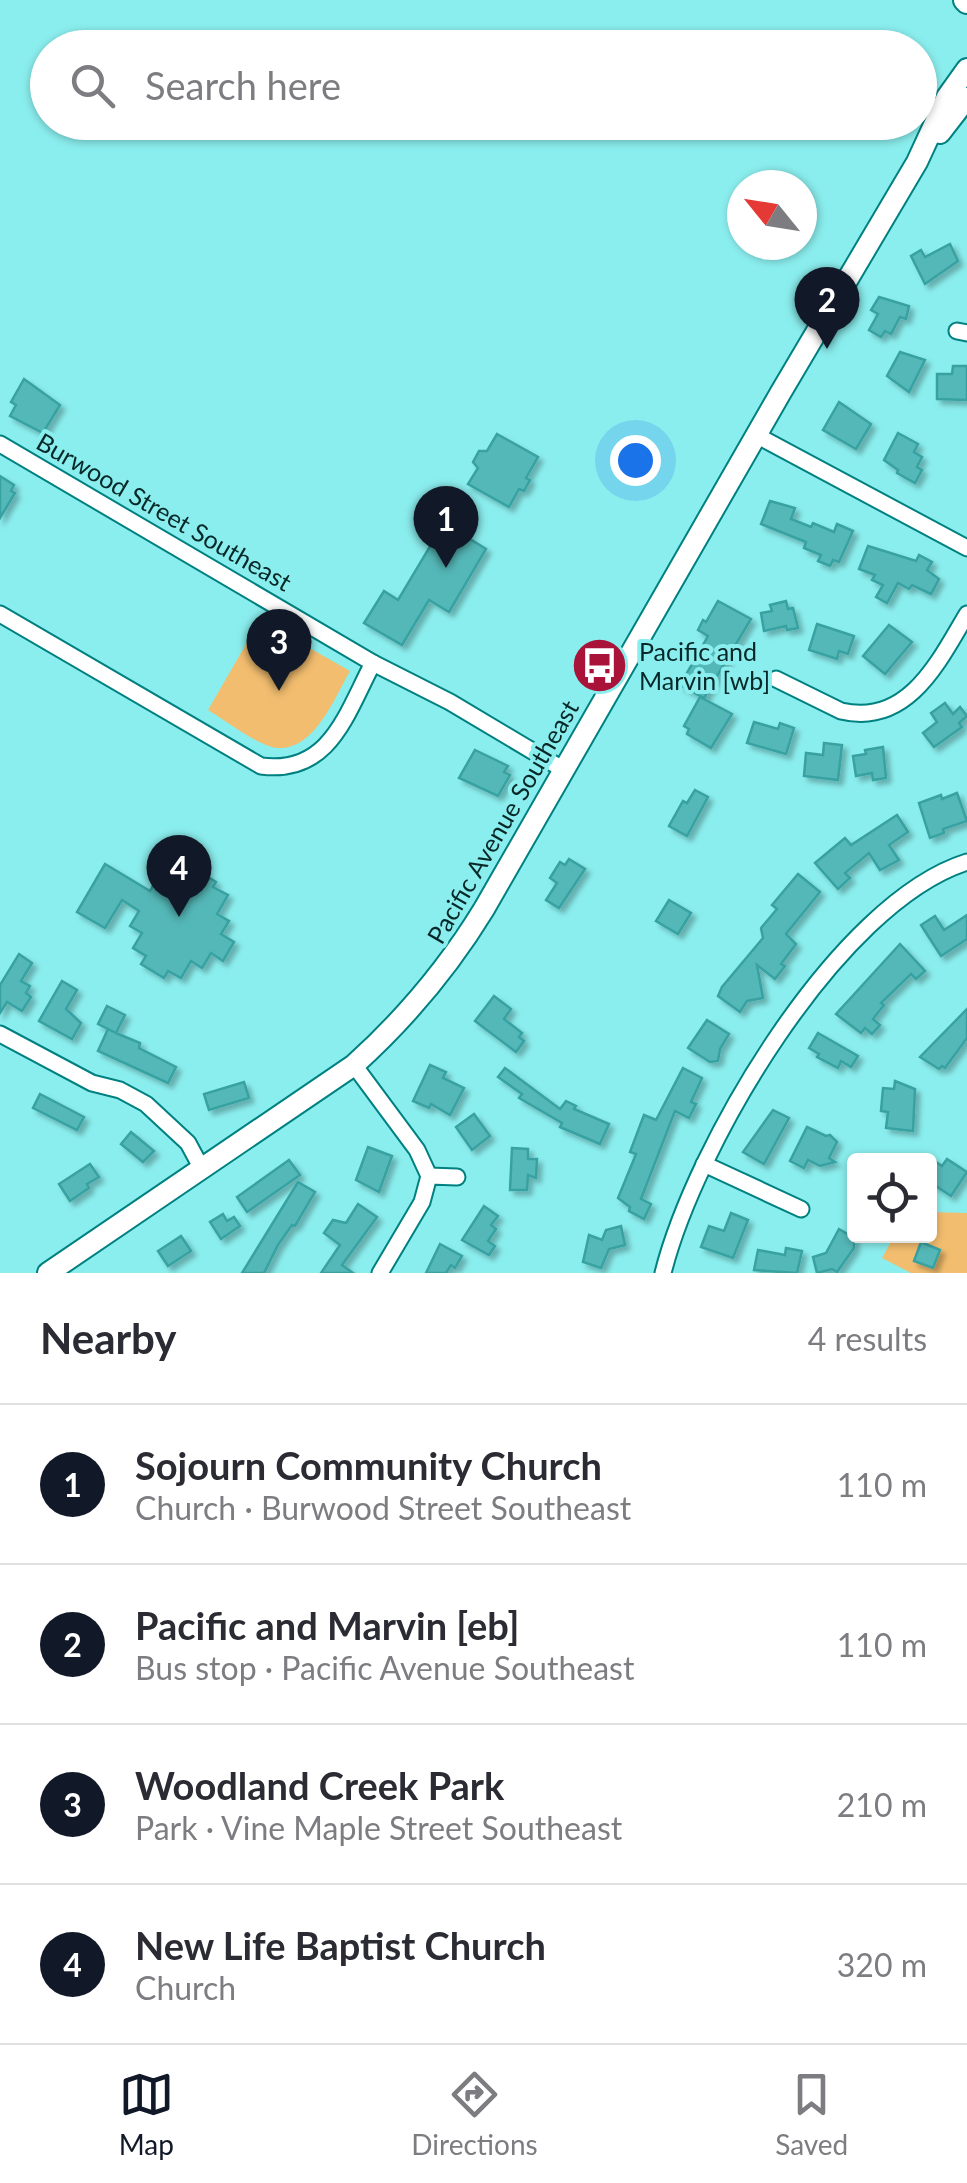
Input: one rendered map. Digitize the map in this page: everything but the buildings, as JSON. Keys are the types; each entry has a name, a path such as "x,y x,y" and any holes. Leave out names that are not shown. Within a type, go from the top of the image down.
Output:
{"main road":[{"name":"Pacific Avenue Southeast","path":"937,119 967,69"},
{"name":"Pacific Avenue Southeast","path":"937,136 967,98"},
{"name":"Pacific Avenue Southeast","path":"48,1273 354,1065 396,1026 444,971 484,909 927,140"},
{"name":"Pacific Avenue Southeast","path":"917,162 934,140"}],"street":[{"path":"756,435 967,548"},
{"name":"Burwood Street Southeast","path":"0,444 564,770"},
{"path":"0,614 261,766 298,765 323,750 334,737 373,663"},
{"path":"776,679 841,711 887,708 903,702 922,685 967,614"},
{"path":"663,1273 704,1164 771,1044 816,986 900,899 950,867 967,862"},
{"path":"0,1034 92,1083 120,1090 146,1104 188,1143 202,1170"},
{"path":"354,1065 417,1150 429,1176 422,1202 380,1273"},
{"path":"704,1164 801,1209"},
{"path":"429,1176 457,1177"}],"shaded area":[{"path":"260,620 350,671 322,720 303,740 291,746 278,748 261,743 208,710"},
{"path":"937,1212 967,1213 967,1273 911,1273 882,1258 890,1243 937,1243"}],"place":[{"name":"Pacific and Marvin [eb]","path":"827,349"},
{"name":"Sojourn Community Church","path":"446,568"},
{"name":"Pacific and Marvin [wb]","path":"600,666"},
{"name":"Woodland Creek Park","path":"279,691"},
{"name":"New Life Baptist Church","path":"179,917"}]}
